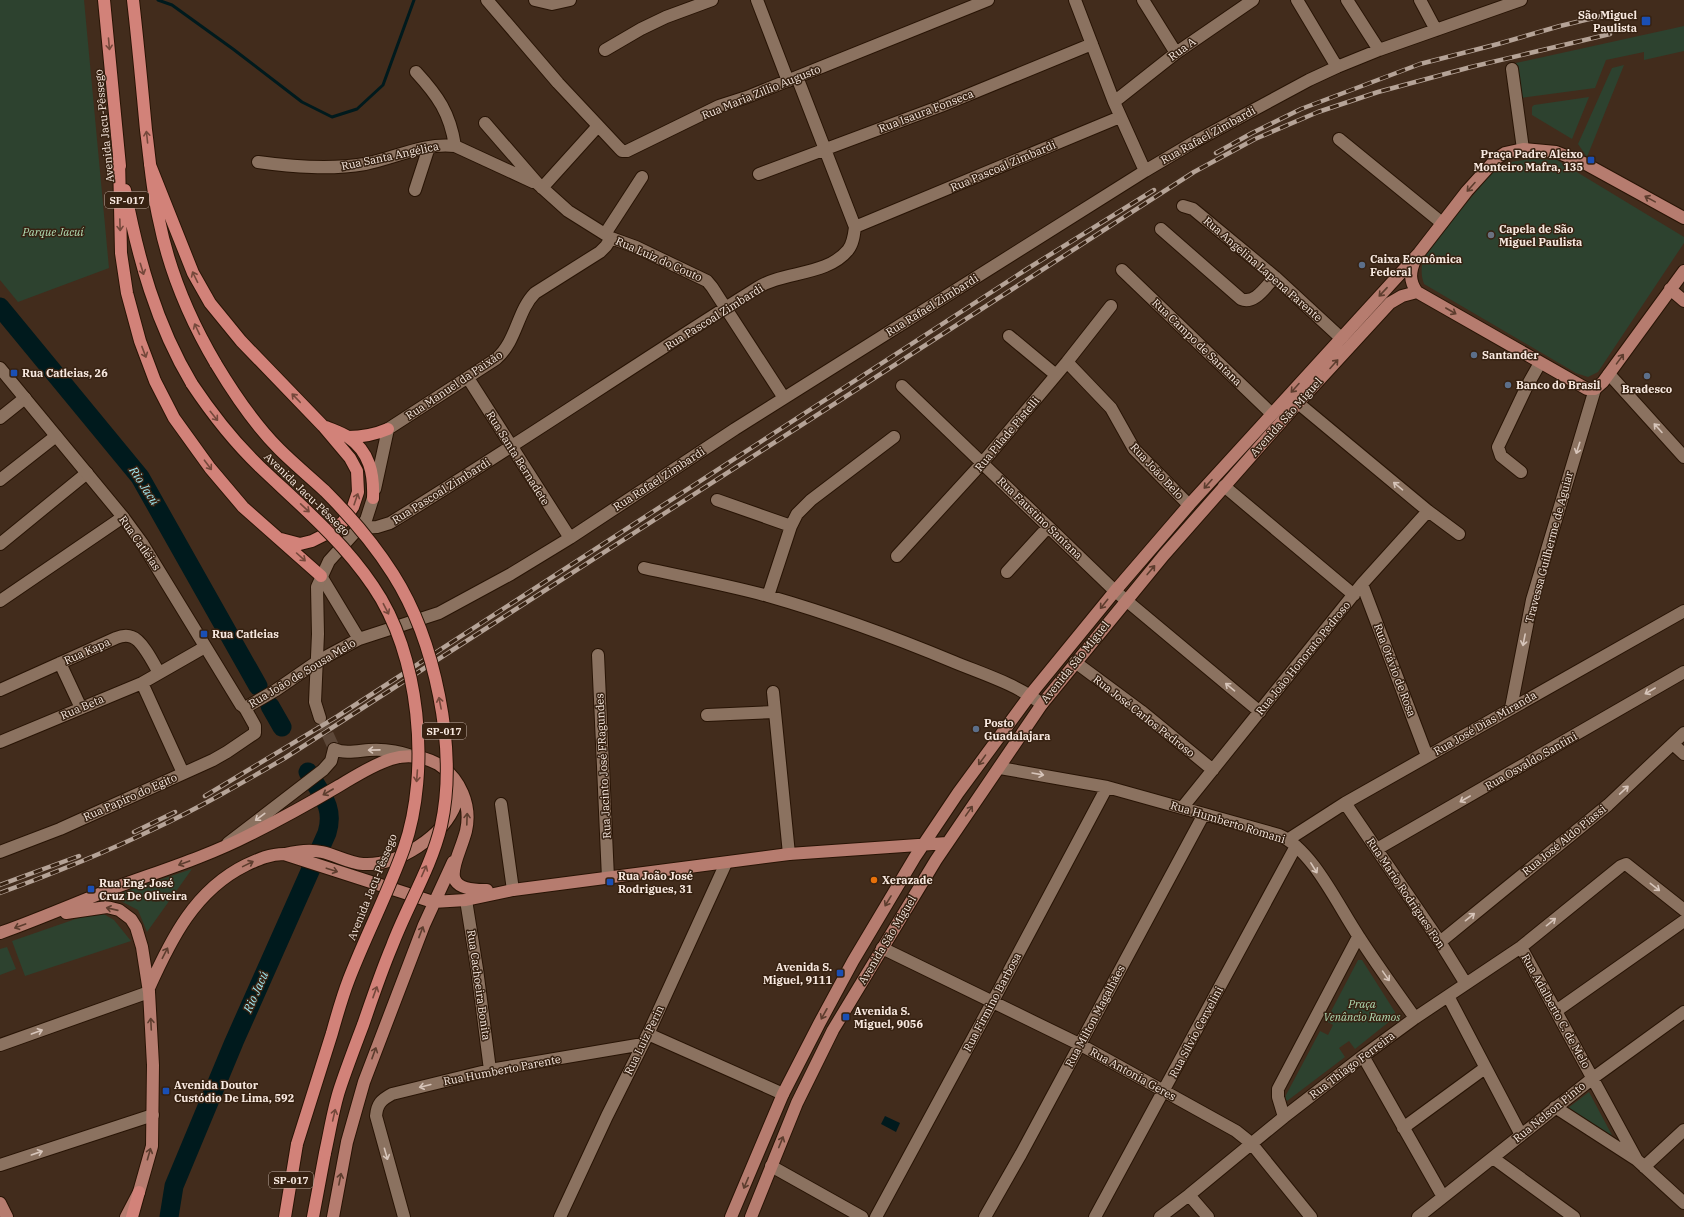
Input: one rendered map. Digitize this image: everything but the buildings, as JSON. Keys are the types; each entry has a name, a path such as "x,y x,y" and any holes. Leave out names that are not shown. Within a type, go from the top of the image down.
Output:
{"highway":[{"name":"Avenida Jacu-Pêssego","path":"132,0 150,165 159,220 168,256 193,320 216,364 236,396 253,418 278,448 332,499 368,539 393,573 409,601 424,638 434,672 442,713 446,758 445,800 441,826 433,852 392,945 340,1089 325,1153 313,1217"},
{"name":"Avenida Jacu-Pêssego","path":"105,2 119,158 133,230 148,288 164,330 182,368 192,384 208,408 231,437 318,520 340,544 373,586 387,611 400,643 409,673 415,704 419,737 417,778 412,813 404,847 348,980 297,1144 285,1217"},
{"path":"119,158 121,253 127,293 140,342 156,381 174,418 210,468 243,507 321,576"},
{"path":"150,165 193,273 210,302 241,341 323,426 350,458 357,471 358,492 353,507 343,522 328,533 300,544 280,539"},
{"path":"323,426 348,437 361,449 369,462 373,479 373,498"},
{"path":"348,437 372,436 388,429"},
{"path":"132,1217 139,1192"}],"main road":[{"name":"Avenida São Miguel","path":"731,1217 783,1094 850,966 923,844 1030,695 1116,590 1189,505 1419,253 1467,191 1497,158 1505,153 1523,149 1556,152 1584,163 1684,218"},
{"name":"Avenida São Miguel","path":"751,1217 797,1103 833,1030 947,843 1000,768 1042,704 1126,600 1224,486 1298,404 1390,303 1402,296 1417,292 1411,280 1411,273 1419,253"},
{"path":"1417,292 1587,389 1595,389 1610,374 1684,271"},
{"path":"1670,289 1684,301"},
{"path":"0,933 220,849 300,808 385,761 402,756 412,756 438,764 449,773 458,783 464,798 467,814 466,831 434,902 364,1082 347,1142 333,1217"},
{"path":"149,990 176,932 188,913 215,884 241,867 267,856 284,854 297,855 318,852 358,864 371,864 391,859 416,848 436,834 453,810 458,795 458,783"},
{"path":"297,855 368,882 434,902 466,900 513,890 789,854 947,843"},
{"path":"456,855 453,870 455,878 463,888 470,890 513,890"},
{"path":"40,918 107,907 125,914 138,930 149,990 153,1115 152,1146 139,1192 126,1217"},
{"path":"0,1203 7,1217"}],"street":[{"name":"Rua Maria Zillio Augusto","path":"487,0 558,83 619,148 627,151 719,106 792,79 988,0"},
{"path":"535,0 552,4 570,0"},
{"path":"605,50 641,29 666,17 712,0"},
{"path":"757,0 792,79 826,149 855,227"},
{"path":"1075,0 1120,117 1145,170"},
{"path":"1143,0 1176,52"},
{"name":"Rua A","path":"1114,102 1176,52 1253,0"},
{"path":"1297,0 1337,67"},
{"path":"1347,0 1379,50"},
{"path":"1420,0 1436,30"},
{"name":"Rua Rafael Zimbardi","path":"359,639 439,613 511,574 570,538 784,398 1145,170 1337,67 1379,50 1436,30 1494,4 1521,0"},
{"name":"Rua Isaura Fonseca","path":"759,174 941,106 1092,44"},
{"path":"1512,69 1523,149"},
{"path":"416,72 430,87 445,108 453,130 455,146"},
{"name":"Rua Pascoal Zimbardi","path":"360,528 377,528 390,523 511,447 759,286 819,268 836,260 848,250 853,241 855,227 1120,117"},
{"path":"485,123 540,186 598,126"},
{"path":"1339,138 1442,223"},
{"name":"Rua Santa Angélica","path":"258,162 306,167 335,168 384,160 444,144 455,146 491,161 540,186"},
{"path":"415,190 429,147"},
{"name":"Rua Manuel da Paixão","path":"388,429 468,378 503,353 508,347 528,300 535,293 600,252 606,246 608,236 642,177"},
{"name":"Rua Luiz do Couto","path":"540,186 568,211 608,236 700,277 712,286 784,398"},
{"name":"Rua Angelina Lapena Parente","path":"1183,206 1193,209 1275,277 1341,338"},
{"path":"1161,229 1241,299 1249,301 1252,300 1275,277"},
{"name":"Rua Campo de Santana","path":"1122,270 1272,414"},
{"name":"Rua Pilade Pistelli","path":"897,556 983,462 1067,362 1111,306"},
{"path":"1009,336 1056,375"},
{"name":"Rua João Belo","path":"1067,362 1111,408 1134,449 1189,505"},
{"path":"1521,472 1502,456 1498,447 1527,386 1540,363"},
{"name":"Rua Catléias","path":"0,368 123,517 142,543 238,700 245,708 255,726 255,733"},
{"path":"1610,374 1684,457"},
{"name":"Rua Santa Bernadete","path":"468,378 570,538"},
{"name":"Rua Faustino Santana","path":"902,386 1126,600 1260,712"},
{"name":"Travessa Guilherme de Aguiar","path":"1511,708 1532,600 1595,389"},
{"path":"0,418 25,398"},
{"path":"1298,404 1428,511 1459,534"},
{"path":"320,718 316,702 318,661 317,587 329,561 360,528 369,514 388,429"},
{"path":"0,480 56,436"},
{"path":"768,596 791,526 797,514 811,500 894,437"},
{"path":"0,544 87,473"},
{"path":"1224,486 1354,595"},
{"path":"717,500 791,526"},
{"name":"Rua João Honorato Pedroso","path":"1182,808 1362,584 1428,511"},
{"path":"0,602 123,517"},
{"path":"1007,572 1048,526"},
{"path":"644,568 768,596 864,628 923,649 1030,695 1042,704"},
{"path":"321,576 359,639"},
{"name":"Rua Otávio de Rosa","path":"1362,584 1427,756"},
{"name":"Rua José Dias Miranda","path":"1292,842 1345,803 1684,611"},
{"name":"Rua Kapa","path":"0,690 116,638 127,636 132,636 138,640 160,673"},
{"name":"Rua João de Sousa Melo","path":"245,708 276,690 318,661 359,639"},
{"name":"Rua Beta","path":"1,738 142,683 205,647"},
{"name":"Rua Jacinto José FRagundes","path":"598,654 608,878"},
{"name":"Rua José Carlos Pedroso","path":"1075,662 1141,711 1213,770"},
{"path":"60,663 81,708"},
{"name":"Rua Osvaldo Santini","path":"1378,849 1684,672"},
{"path":"142,683 183,773"},
{"path":"773,692 789,854"},
{"path":"707,715 775,712"},
{"name":"Rua Papiro do Egito","path":"0,852 60,829 183,773 227,752 255,733"},
{"name":"Rua José Aldo Piassi","path":"1440,942 1608,805 1684,733"},
{"path":"1673,744 1684,754"},
{"path":"220,849 323,770 331,761 334,747 348,752 394,750 412,756"},
{"name":"Rua Humberto Romani","path":"1000,768 1107,787 1278,835 1292,842 1308,857 1358,937 1415,1018"},
{"name":"Rua Firmino Barbosa","path":"876,1217 1107,787"},
{"name":"Rua Mario Rodrigues Fon","path":"1345,803 1378,849 1466,984"},
{"path":"501,804 513,890"},
{"name":"Rua Milton Magalhães","path":"985,1217 1021,1154 1204,814"},
{"name":"Rua Sílvio Cervelini","path":"1095,1217 1164,1091 1292,842"},
{"name":"Rua Luiz Perin","path":"560,1217 607,1116 646,1039 726,862"},
{"name":"Rua Thiago Ferreira","path":"1160,1217 1189,1195 1251,1143 1363,1056 1415,1018 1521,946 1621,866 1626,864 1684,910"},
{"name":"Rua Cachoeira Bonita","path":"466,900 478,969 490,1070"},
{"path":"1556,1011 1684,921"},
{"path":"1284,1117 1278,1097 1278,1089 1358,937"},
{"name":"Rua Adalberto C. de Melo","path":"1521,946 1640,1164"},
{"name":"Rua Antonia Geres","path":"882,948 1079,1044 1236,1132 1251,1143 1311,1217"},
{"path":"0,1045 149,990"},
{"path":"1448,996 1521,1135"},
{"name":"Rua Nelson Pinto","path":"1423,1216 1443,1197 1555,1107 1684,1012"},
{"path":"646,1039 783,1094"},
{"name":"Rua Humberto Parente","path":"404,1217 376,1116 379,1104 382,1100 392,1094 490,1070 646,1039"},
{"path":"1363,1056 1443,1197"},
{"path":"1403,1128 1485,1068"},
{"path":"1555,1107 1640,1164 1684,1203"},
{"path":"0,1165 153,1115"},
{"path":"1640,1164 1684,1130"},
{"path":"1493,1158 1574,1217"},
{"path":"771,1166 862,1217"},
{"path":"1189,1195 1208,1217"}],"green space":[{"name":"Parque Jacuí","path":"0,0 84,0 109,268 18,302 0,280"},
{"path":"1684,26 1684,51 1644,60 1644,52 1606,60 1595,88 1521,98 1516,63"},
{"path":"1624,65 1587,157 1578,144 1612,68"},
{"path":"1589,97 1572,139 1532,115 1532,107 1534,105"},
{"path":"1532,159 1557,160 1684,237 1684,243 1598,372 1588,377 1576,373 1424,284 1422,268 1423,260 1427,251 1493,171 1510,162"},
{"path":"192,869 147,932 138,910 111,896"},
{"path":"102,913 114,920 131,941 25,976 12,941 90,914"},
{"path":"7,947 16,969 0,975 0,949"},
{"name":"Praça Venâncio Ramos","path":"1358,960 1362,960 1395,1012 1395,1017 1355,1049 1349,1041 1339,1048 1345,1057 1287,1101 1285,1098 1286,1095 1320,1031 1328,1035 1333,1025 1326,1021"},
{"path":"1589,1092 1614,1139 1603,1134 1568,1108"}],"water":[{"path":"885,1116 900,1123 896,1132 881,1124"}],"waterway":[{"path":"158,0 172,5 233,49 302,102 332,117 357,109 383,85 414,0"},
{"name":"Rio Jacú","path":"0,307 140,477 258,686"},
{"name":"Rio Jacú","path":"270,706 282,727"},
{"name":"Rio Jacú","path":"169,1217 174,1186 234,1042 327,833 329,824 328,808 322,794 308,772"}],"tunnel":[{"path":"320,718 333,746"}],"railway":[{"path":"1216,153 1252,133 1301,109 1420,64 1606,15"},
{"path":"0,893 78,863 171,821 237,786 285,758 1194,172 1255,139 1318,112 1378,92 1471,67 1610,34"},
{"path":"205,796 338,716 1027,269 1154,190"},
{"path":"134,832 175,812"},
{"path":"0,885 79,856"}],"place":[{"name":"São Miguel Paulista","path":"1646,21"},
{"name":"Praça Padre Aleixo Monteiro Mafra, 135","path":"1591,160"},
{"name":"Capela de São Miguel Paulista","path":"1491,235"},
{"name":"Caixa Econômica Federal","path":"1362,265"},
{"name":"Santander","path":"1474,355"},
{"name":"Rua Catleias, 26","path":"14,373"},
{"name":"Bradesco","path":"1647,376"},
{"name":"Banco do Brasil","path":"1508,385"},
{"name":"Rua Catleias","path":"204,634"},
{"name":"Posto Guadalajara","path":"976,729"},
{"name":"Xerazade","path":"874,880"},
{"name":"Rua João José Rodrigues, 31","path":"610,882"},
{"name":"Rua Eng. José Cruz De Oliveira","path":"91,889"},
{"name":"Avenida S. Miguel, 9111","path":"840,973"},
{"name":"Avenida S. Miguel, 9056","path":"846,1017"},
{"name":"Avenida Doutor Custódio De Lima, 592","path":"166,1091"}]}
